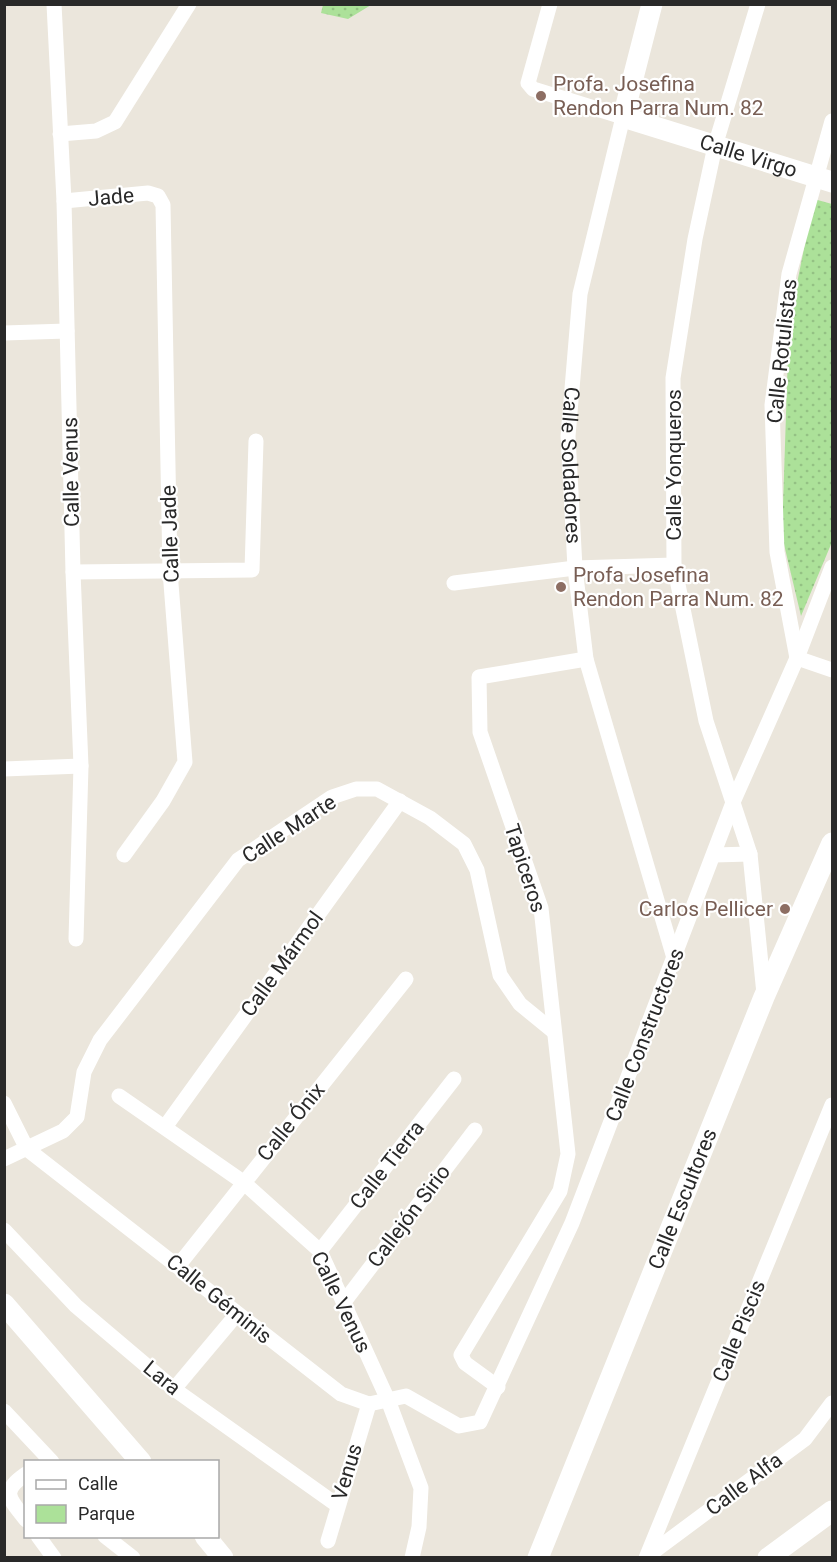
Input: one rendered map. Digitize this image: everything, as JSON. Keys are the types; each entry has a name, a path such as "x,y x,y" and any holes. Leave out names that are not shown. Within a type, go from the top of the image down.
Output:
{"street":[{"name":"Calle Venus","path":"54,4 64,201 73,572 81,766 76,939"},
{"path":"60,134 96,131 115,122 189,4"},
{"name":"Calle Virgo","path":"550,4 528,83 533,89 824,180"},
{"name":"Calle Soldadores","path":"652,4 580,294 568,436 575,568 586,659 674,958"},
{"name":"Calle Yonqueros","path":"758,4 715,146 695,239 673,378 674,565 706,721 750,854 764,998"},
{"name":"Calle Rotulistas","path":"796,658 777,552 772,405 789,274 824,180 832,121"},
{"name":"Jade","path":"64,201 148,193 158,196"},
{"name":"Calle Jade","path":"124,855 163,801 185,762 170,572 163,206 158,196"},
{"path":"4,333 67,331"},
{"path":"73,572 252,570 256,441"},
{"path":"454,583 575,568 674,565"},
{"name":"Calle Constructores","path":"388,1400 406,1396 459,1426 469,1426 480,1422 572,1223 734,800 796,658 832,567"},
{"path":"796,658 832,670"},
{"name":"Tapiceros","path":"498,1387 465,1363 461,1355 560,1191 568,1154 541,908 480,732 479,677 586,659"},
{"path":"4,768 81,766"},
{"name":"Calle Marte","path":"4,1159 63,1131 77,1117 84,1072 100,1040 238,861 332,797 356,789 377,789 430,818 464,844 477,870 500,975 520,1004 553,1031"},
{"name":"Calle Mármol","path":"165,1127 400,801"},
{"name":"Calle Escultores","path":"538,1557 764,998 832,843"},
{"path":"714,855 750,854"},
{"name":"Calle Ónix","path":"178,1266 406,980"},
{"name":"Calle Tierra","path":"320,1251 454,1079"},
{"name":"Calle Venus","path":"119,1096 243,1182 320,1251 388,1400 421,1488 419,1527 412,1557"},
{"name":"Calle Géminis","path":"4,1103 27,1149 340,1394 369,1404"},
{"name":"Calle Piscis","path":"647,1557 832,1105"},
{"name":"Callejón Sirio","path":"344,1302 475,1130"},
{"path":"548,1210 572,1223"},
{"name":"Lara","path":"4,1230 76,1306 174,1389 337,1505"},
{"path":"4,1304 140,1460"},
{"path":"174,1389 237,1314"},
{"path":"369,1404 388,1400"},
{"name":"Calle Alfa","path":"647,1557 805,1439 832,1403"},
{"name":"Venus","path":"328,1541 369,1404"},
{"path":"4,1411 48,1460"},
{"path":"24,1475 11,1483 8,1492 9,1499 24,1518"},
{"path":"768,1557 832,1511"},
{"path":"40,1538 54,1557"},
{"path":"108,1538 133,1557"},
{"path":"207,1538 223,1557"}],"green space":[{"path":"323,4 371,5 348,19 321,13"},
{"path":"814,199 832,204 832,542 801,616 782,536 789,323"}],"place":[{"name":"Profa. Josefina Rendon Parra Num. 82","path":"541,96"},
{"name":"Profa Josefina Rendon Parra Num. 82","path":"561,587"},
{"name":"Carlos Pellicer","path":"785,909"}]}
